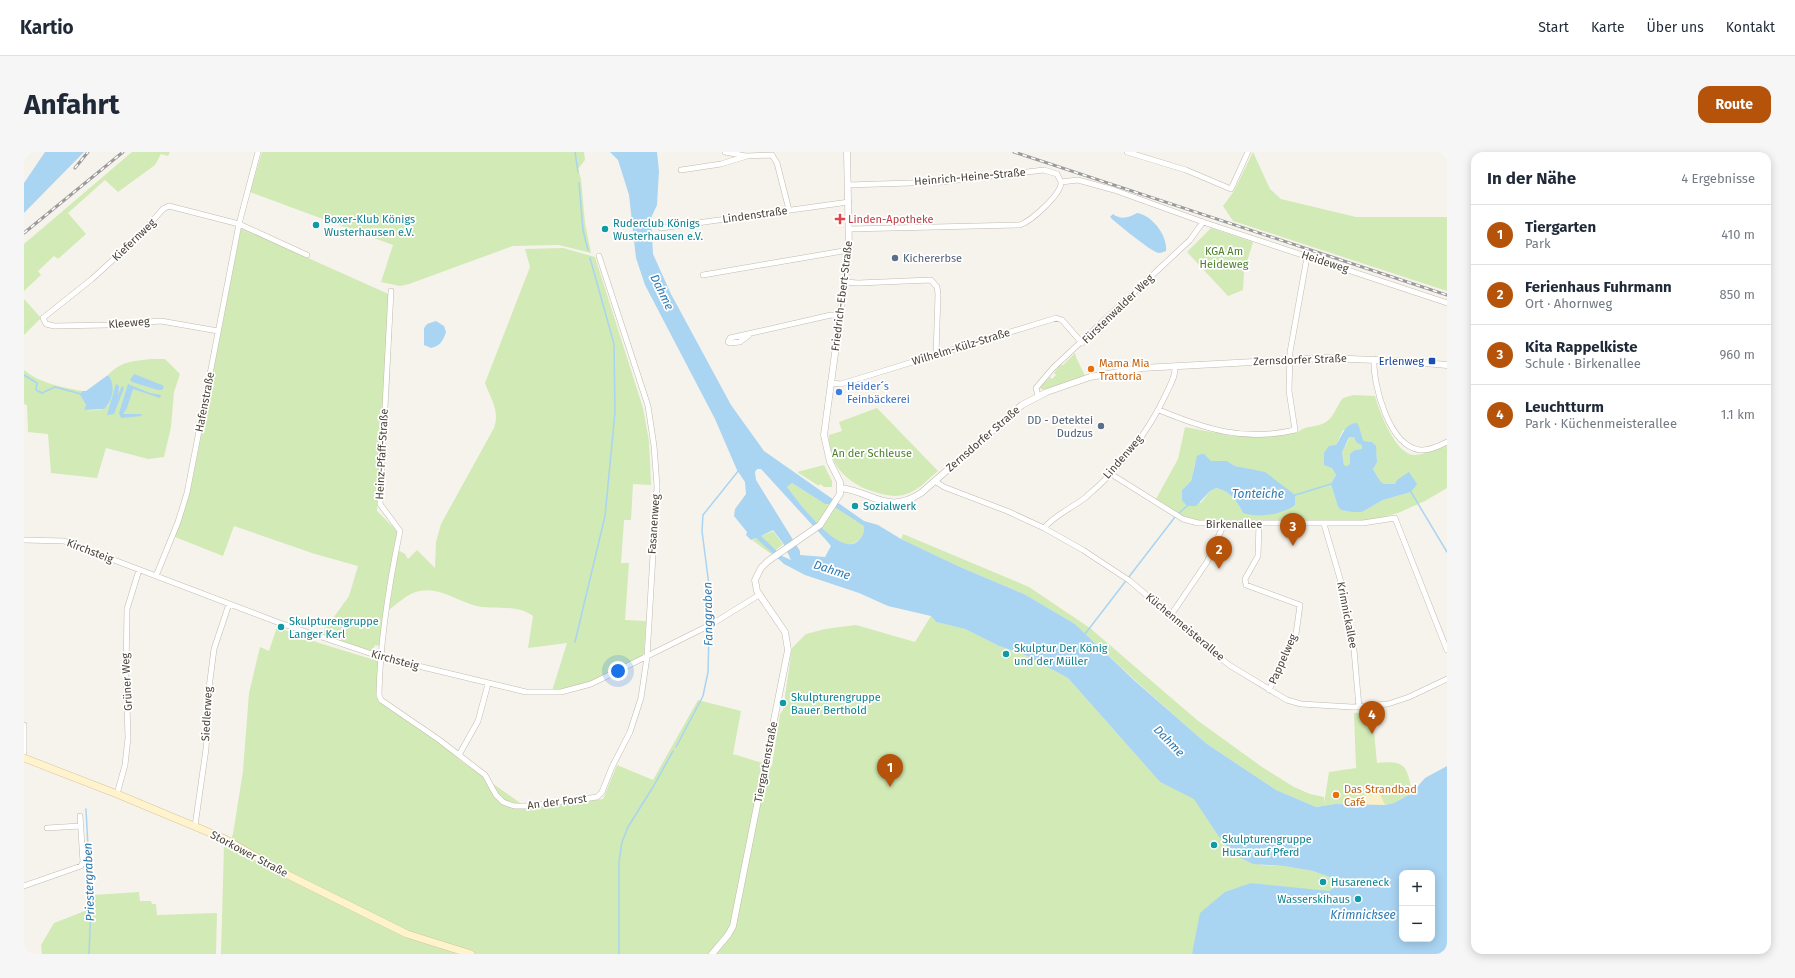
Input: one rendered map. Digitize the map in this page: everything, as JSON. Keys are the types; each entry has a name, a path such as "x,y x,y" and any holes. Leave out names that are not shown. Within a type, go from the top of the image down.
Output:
{"main road":[{"name":"Storkower Straße","path":"24,758 117,794 227,840 282,872 407,934 471,954"}],"street":[{"name":"Hafenstraße","path":"156,576 178,522 187,493 239,224 258,152"},
{"path":"725,152 747,156"},
{"name":"Friedrich-Ebert-Straße","path":"841,488 840,482 830,462 825,443 826,415 849,250 850,229 847,152"},
{"path":"1127,152 1186,170 1230,189 1248,152"},
{"path":"681,170 721,164 747,156 772,155 775,158 789,210"},
{"name":"Heinrich-Heine-Straße","path":"848,185 941,182 1044,170 1057,174 1061,182"},
{"path":"850,229 1020,225 1041,209 1059,191 1061,182 1078,180 1114,190 1203,222"},
{"name":"Lindenstraße","path":"662,228 849,202"},
{"name":"Kiefernweg","path":"43,318 108,264 154,222 166,207 172,207 239,224"},
{"name":"Heideweg","path":"1203,222 1447,303"},
{"name":"Fürstenwalder Weg","path":"1038,396 1035,391 1038,385 1053,368 1082,343 1190,240 1203,222"},
{"path":"239,224 307,256"},
{"path":"703,275 849,250"},
{"name":"Fasanenweg","path":"599,256 648,406 654,446 657,486 647,657 641,698 630,732 612,767 602,792"},
{"path":"1159,410 1203,428 1236,434 1270,434 1294,430 1289,391 1290,360 1307,257"},
{"path":"845,282 858,283 931,280 937,287 938,294 936,355"},
{"name":"Heinz-Pfaff-Straße","path":"381,657 392,567 400,531 380,504 391,291"},
{"path":"749,335 831,315 840,316"},
{"name":"Kleeweg","path":"43,318 46,324 54,326 108,325 162,321 218,331"},
{"name":"Wilhelm-Külz-Straße","path":"830,384 841,384 1056,318 1062,320 1082,343"},
{"path":"1374,359 1381,402 1398,436 1408,445 1422,450 1447,442"},
{"name":"Zernsdorfer Straße","path":"841,488 888,502 901,502 916,496 1009,415 1038,396 1077,381 1105,373 1142,368 1290,360 1374,359 1447,365"},
{"name":"Lindenweg","path":"1044,528 1049,522 1085,497 1111,474 1135,447 1159,410 1175,375 1176,366"},
{"name":"Birkenallee","path":"1111,474 1183,520 1198,524 1363,524 1395,518 1447,650"},
{"name":"Küchenmeisterallee","path":"935,481 944,487 992,504 1044,528 1083,550 1130,581 1229,665 1287,700 1301,704 1359,708 1388,704 1447,678"},
{"name":"Tiergartenstraße","path":"712,954 728,935 733,926 788,650 788,641 783,628 759,595 755,585 757,574 779,553 818,527 841,488"},
{"path":"1171,615 1207,562 1224,524"},
{"name":"Pappelweg","path":"1258,524 1258,556 1245,579 1246,585 1300,606 1296,634 1269,690"},
{"name":"Krimnickallee","path":"1324,524 1343,589 1350,636 1354,650 1359,708"},
{"name":"Kirchsteig","path":"24,540 64,541 229,604 381,657 526,692 566,692 591,684 712,624 759,595"},
{"name":"Grüner Weg","path":"117,794 120,786 128,738 126,673 127,609 139,570"},
{"name":"Siedlerweg","path":"195,826 206,749 208,688 212,661 214,650 229,604"},
{"name":"An der Forst","path":"381,657 379,695 381,700 485,775 496,795 503,802 514,806 584,799 597,797 602,792"},
{"path":"459,755 478,721 488,684"},
{"path":"24,725 24,752"},
{"path":"24,886 82,866 80,816"},
{"path":"47,828 80,826"}],"green space":[{"path":"132,152 170,152 168,156 161,154 155,165 118,192 105,180 68,213 86,234 58,259 54,256 38,271 41,275 24,291 24,244"},
{"path":"262,152 584,152 585,160 578,169 581,179 585,223 591,253 559,245 513,246 409,284 400,286 381,282 393,245 250,192"},
{"path":"1253,152 1270,189 1281,199 1356,217 1447,217 1447,291 1233,221 1223,206 1234,191"},
{"path":"241,228 393,296 389,394 384,394 377,511 397,531 379,646 375,645 372,652 321,635 349,596 358,566 315,554 234,526 223,556 175,537 193,477"},
{"name":"KGA Am Heideweg","path":"1211,228 1253,242 1244,272 1243,290 1228,296 1187,252"},
{"path":"563,248 595,257 643,408 649,441 651,485 633,484 631,520 624,520 621,563 629,563 625,620 646,621 644,654 625,667 601,678 552,691 567,643 528,648 533,616 526,612 511,608 481,607 441,592 427,590 411,594 389,610 398,550 405,554 408,559 417,550 435,568 436,542 441,524 494,428 496,422 495,410 485,383 530,267 525,249"},
{"path":"24,299 41,318 24,335"},
{"path":"1075,353 1085,376 1044,390 1041,389 1040,387 1050,377 1052,379 1056,375 1054,373 1060,365 1063,365"},
{"path":"165,359 180,374 174,392 171,427 164,457 148,459 106,448 97,478 51,473 48,434 28,432 27,405 24,404 24,370 37,379 45,382 82,391 80,395 86,405 84,410 99,410 106,407 111,399 112,383 108,375 113,370 128,362"},
{"path":"1353,395 1375,396 1389,432 1401,448 1408,453 1415,455 1423,453 1447,443 1447,488 1425,501 1398,513 1368,521 1199,521 1188,519 1156,499 1178,459 1185,427 1232,436 1297,433 1300,430 1322,424 1329,420 1343,398","holes":["1343,430 1361,435 1364,441 1372,442 1377,455 1373,469 1380,481 1384,484 1395,484 1411,492 1383,500 1362,512 1341,510 1338,507 1331,484 1336,475 1332,468 1336,445","1227,461 1235,466 1248,469 1295,495 1272,512 1260,515 1243,513 1232,497 1221,489 1216,488 1210,491 1201,503 1182,490 1191,481 1195,463"]},
{"name":"An der Schleuse","path":"877,408 938,471 919,488 902,495 890,496 865,489 856,484 848,479 836,465 832,456 829,435 842,431 839,422"},
{"path":"1349,437 1354,437 1362,445 1362,449 1355,450 1350,465 1347,466 1344,465 1342,453"},
{"path":"824,465 832,481 832,487 824,487 820,484 819,486 797,472"},
{"path":"792,483 825,504 830,504 865,526 864,533 856,542 848,544 839,541 818,525 799,503 787,487"},
{"path":"773,531 783,544 771,554 752,540"},
{"path":"903,534 1029,587 1090,628 1197,720 1262,767 1294,787 1310,794 1324,797 1324,804 1329,772 1356,768 1354,713 1372,712 1377,763 1394,763 1400,764 1404,767 1412,793 1394,803 1385,805 1335,804 1316,807 1276,790 1207,744 1137,682 1075,624 1024,594 960,567 901,539"},
{"path":"931,616 936,622 965,629 999,646 1023,654 1068,678 1160,782 1194,798 1217,834 1261,865 1284,866 1313,871 1335,879 1335,887 1329,891 1319,891 1251,883 1193,949 1192,954 221,954 224,845 228,847 233,834 243,771 249,693 260,647 269,651 277,627 319,643 378,661 376,697 449,748 461,761 526,807 603,799 617,765 653,780 698,700 741,711 733,754 772,766 780,714 783,710 792,648 806,634 825,629 856,625 915,642"},
{"path":"139,892 140,901 151,901 152,904 156,904 157,915 217,913 216,954 42,954 41,945 54,923 90,909 94,901 93,895"}],"sand":[{"path":"1380,794 1385,805 1362,805 1365,795"}],"water":[{"path":"45,152 84,152 24,213 24,183"},
{"path":"610,152 657,152 659,171 657,205 651,218 653,254 671,294 731,405 764,451 864,521 878,525 901,539 960,567 1024,594 1075,624 1135,681 1207,744 1276,790 1316,807 1335,804 1385,805 1394,803 1412,793 1425,778 1447,766 1447,954 1192,954 1200,913 1225,892 1251,883 1329,891 1335,887 1335,879 1313,871 1284,866 1253,864 1235,855 1217,834 1194,799 1160,782 1068,678 1023,654 999,646 965,629 936,622 931,616 888,606 859,593 805,575 784,564 756,538 751,540 746,535 747,532 734,516 735,509 746,494 745,482 737,470 715,419 645,285 636,258 629,195 618,160","holes":["757,469 761,469 831,546 825,557 800,555 800,551 756,480 755,472","792,483 825,504 830,504 864,526 864,533 862,537 857,542 849,544 839,541 829,534 799,503 787,487","773,530 783,543 791,560 782,556 761,536"]},
{"path":"1137,213 1148,218 1158,227 1162,233 1166,245 1166,251 1159,253 1151,249 1110,217 1113,214 1125,218"},
{"path":"436,321 444,326 446,332 441,343 431,348 424,345 424,328 427,324"},
{"path":"134,374 164,387 162,390 158,390 132,382 130,380"},
{"path":"108,375 113,388 110,402 104,409 84,410 86,405 80,395 82,391 86,391"},
{"path":"116,384 119,386 118,395 122,386 124,388 114,414 107,415"},
{"path":"128,384 150,393 161,395 160,398 133,389 127,408 123,414 142,414 141,416 121,418 119,413"},
{"path":"1357,423 1364,441 1372,442 1376,446 1377,462 1373,469 1380,481 1384,484 1395,484 1397,480 1409,472 1417,484 1411,492 1383,500 1362,512 1341,510 1338,507 1331,484 1336,475 1332,468 1324,465 1324,453 1329,446 1336,445 1346,428","holes":["1349,437 1354,437 1357,443 1362,445 1362,449 1355,450 1350,454 1350,464 1347,466 1344,465 1342,453"]},
{"name":"Tonteiche","path":"1204,454 1211,461 1227,461 1235,466 1265,472 1295,495 1295,505 1284,511 1270,515 1249,515 1243,513 1236,501 1229,494 1216,488 1210,491 1196,506 1187,506 1182,500 1182,490 1191,481 1197,456"}],"waterway":[{"path":"575,152 578,172"},
{"path":"579,183 583,230 588,250"},
{"path":"575,642 605,516 615,412 614,344 590,258"},
{"path":"24,375 37,383 36,390 42,393 55,387 81,394"},
{"name":"Fanggraben","path":"676,747 703,696 708,672 710,593 702,531 703,515 739,470"},
{"path":"1295,495 1331,484"},
{"path":"1411,492 1447,552"},
{"path":"1178,514 1187,506"},
{"path":"1085,634 1175,517"},
{"name":"Fanggraben","path":"619,954 619,862 622,842 628,827 673,751"},
{"name":"Priestergraben","path":"86,809 91,903 89,954"}],"railway":[{"path":"75,168 88,152"},
{"path":"24,233 123,152"},
{"path":"1014,152 1447,295"}],"place":[{"name":"Linden-Apotheke","path":"840,219"},
{"name":"Boxer-Klub Königs Wusterhausen e.V.","path":"316,225"},
{"name":"Ruderclub Königs Wusterhausen e.V.","path":"605,229"},
{"name":"Kichererbse","path":"895,258"},
{"name":"Erlenweg","path":"1432,361"},
{"name":"Mama Mia Trattoria","path":"1091,369"},
{"name":"Heider´s Feinbäckerei","path":"839,392"},
{"name":"DD - Detektei Dudzus","path":"1101,426"},
{"name":"Sozialwerk","path":"855,506"},
{"name":"Kita Rappelkiste","path":"1293,546"},
{"name":"Ferienhaus Fuhrmann","path":"1219,569"},
{"name":"Skulpturengruppe Langer Kerl","path":"281,627"},
{"name":"Skulptur Der König und der Müller","path":"1006,654"},
{"name":"Skulpturengruppe Bauer Berthold","path":"783,703"},
{"name":"Leuchtturm","path":"1372,734"},
{"name":"Tiergarten","path":"890,787"},
{"name":"Das Strandbad Café","path":"1336,795"},
{"name":"Skulpturengruppe Husar auf Pferd","path":"1214,845"},
{"name":"Husareneck","path":"1323,882"},
{"name":"Wasserskihaus","path":"1358,899"}],"water label":[{"name":"Dahme","path":"662,292"},
{"name":"Dahme","path":"832,570"},
{"name":"Dahme","path":"1169,741"},
{"name":"Krimnicksee","path":"1363,915"}]}
